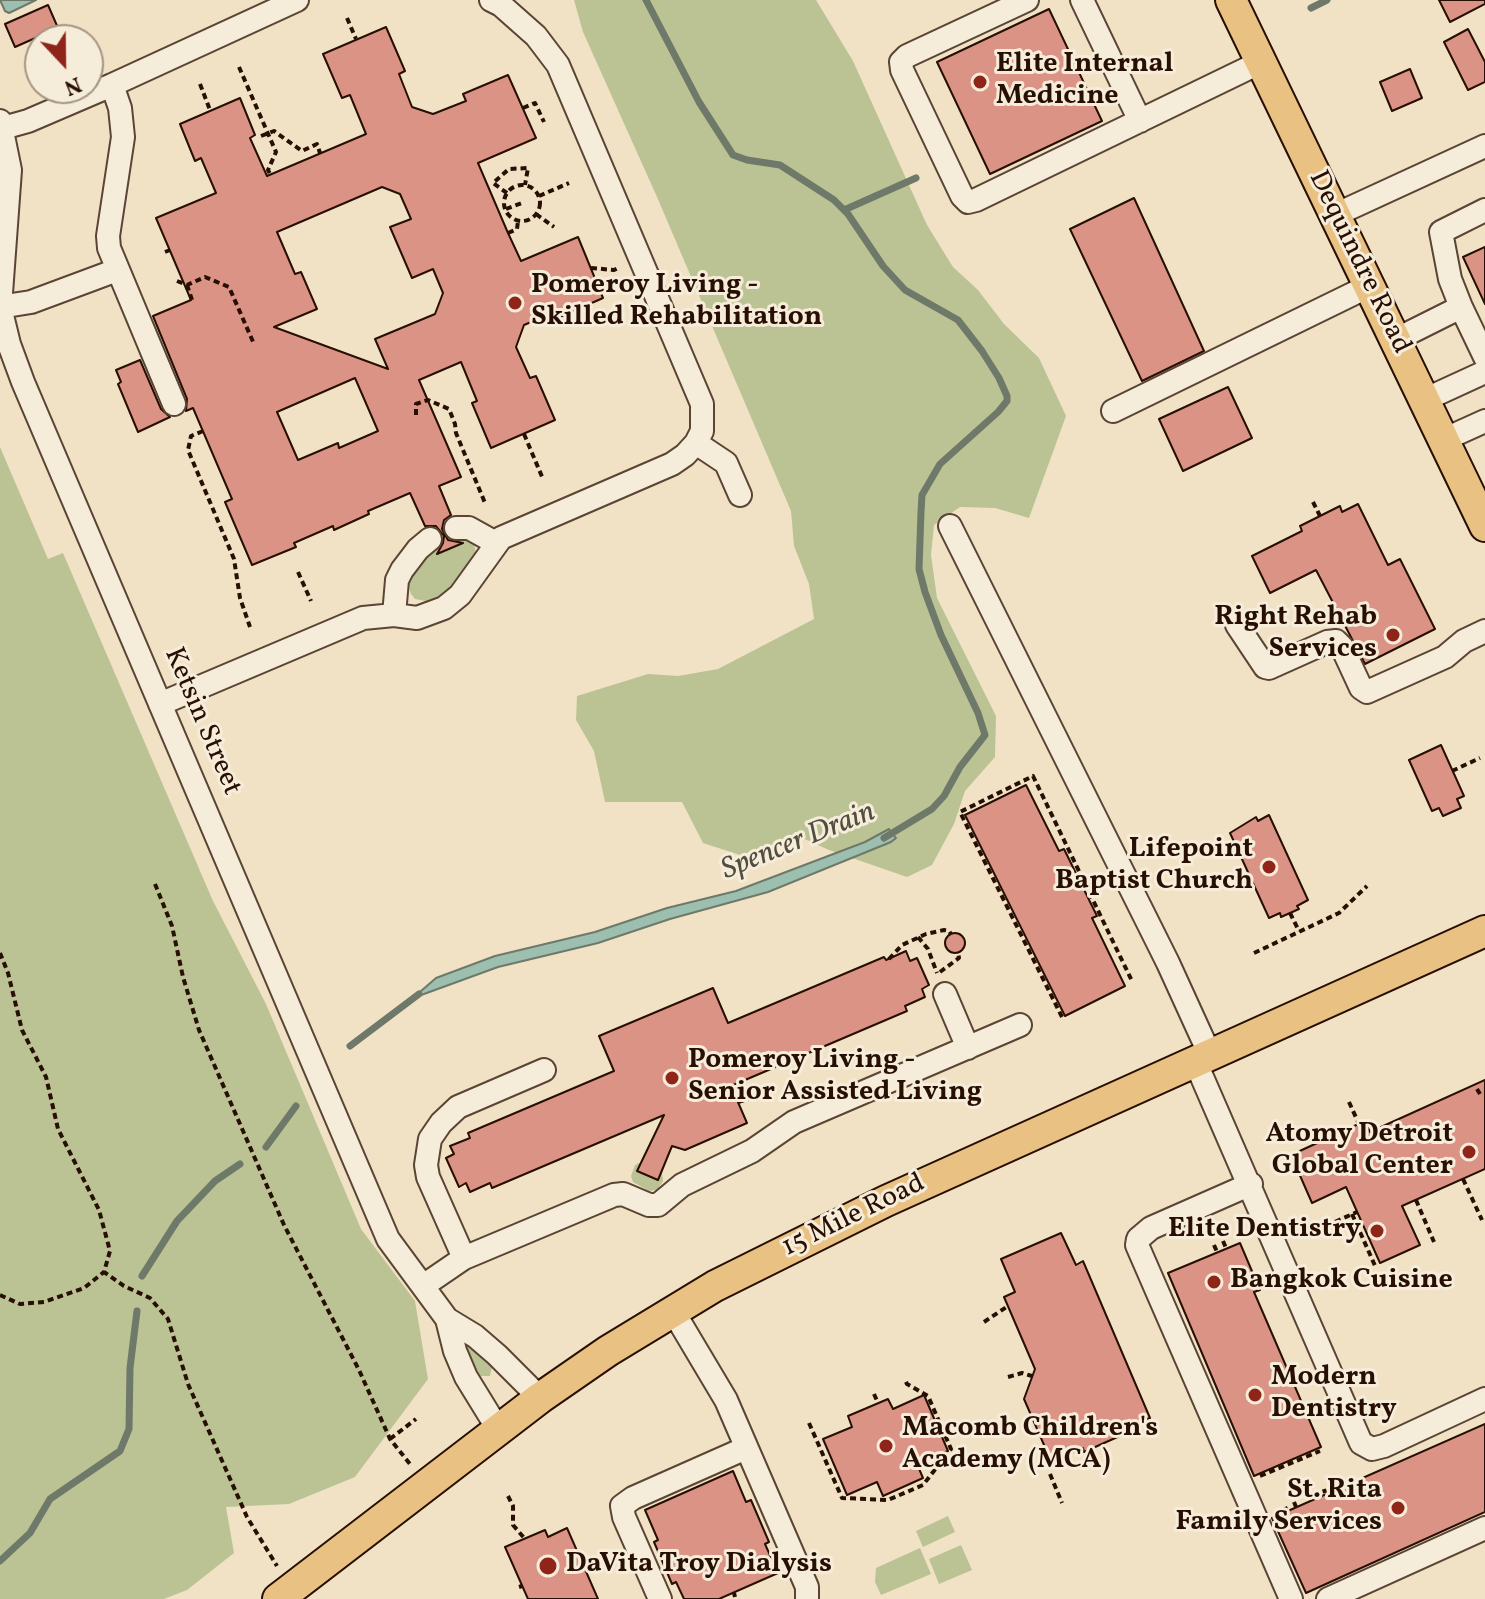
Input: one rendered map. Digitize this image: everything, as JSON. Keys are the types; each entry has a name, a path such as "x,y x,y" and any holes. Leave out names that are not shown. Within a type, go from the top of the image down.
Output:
{"main road":[{"name":"Dequindre Road","path":"1231,0 1485,526"},
{"name":"15 Mile Road","path":"286,1593 540,1398 673,1311 808,1237 1485,931"}],"street":[{"path":"1,124 28,121 297,0"},
{"path":"160,704 363,618 394,615 417,618 444,608 460,595 496,543 506,535 672,464 696,443 702,431 702,404 558,65 536,36 491,0"},
{"path":"1027,0 907,56 901,62 902,70 964,199 972,202 1261,62"},
{"path":"1082,0 1140,121"},
{"path":"112,85 120,108 123,137 108,236 109,248 174,404"},
{"name":"Ketsin Street","path":"1,124 10,170 0,307 23,382 374,1211 388,1239 447,1319 466,1377 498,1429"},
{"path":"1335,215 1485,146"},
{"path":"1485,210 1441,232 1450,279 1485,357"},
{"path":"0,307 31,302 117,270"},
{"path":"1113,411 1369,286"},
{"path":"1395,340 1461,307"},
{"path":"1424,400 1485,372"},
{"path":"1443,440 1485,421"},
{"path":"696,443 726,463 740,495"},
{"path":"950,526 1168,963 1251,1184 1361,1443 1372,1449 1378,1448 1485,1399"},
{"path":"456,528 469,528 496,543"},
{"path":"394,615 397,580 410,558 430,539"},
{"path":"1237,625 1265,667 1269,668 1327,642 1336,641 1342,647 1361,688 1367,692 1445,657 1469,638 1485,631"},
{"path":"941,984 968,1048"},
{"path":"423,1286 464,1258 618,1194 658,1205 682,1185 752,1151 794,1122 1020,1025"},
{"path":"464,1258 428,1177 430,1139 458,1107 544,1070"},
{"path":"1251,1184 1151,1228 1138,1239 1137,1245 1291,1599"},
{"path":"673,1311 726,1400 807,1587 807,1599"},
{"name":"Ketsin Street","path":"447,1319 475,1336 540,1398"},
{"path":"660,1599 622,1506 633,1498 746,1448"},
{"path":"1328,1599 1485,1528"}],"path":[{"path":"347,18 356,39"},
{"path":"239,67 276,152 268,170 270,174"},
{"path":"200,84 210,110"},
{"path":"523,108 535,103 544,122"},
{"path":"261,136 274,131 302,151 317,144 320,153"},
{"path":"507,193 493,183 509,169 528,168 525,185"},
{"path":"539,196 569,183"},
{"path":"525,185 539,196 539,207 536,214 519,220 505,210 504,200 515,186 525,185"},
{"path":"505,210 522,203"},
{"path":"536,214 554,227"},
{"path":"508,233 517,229 519,220"},
{"path":"591,268 614,270 626,265"},
{"path":"177,281 187,285 205,277 229,287 254,344"},
{"path":"187,285 192,300"},
{"path":"416,415 416,404 428,400 449,409 485,503"},
{"path":"203,431 191,436 188,450 234,559 240,598 250,627"},
{"path":"524,434 543,479"},
{"path":"1313,502 1320,516"},
{"path":"298,572 311,601"},
{"path":"1452,771 1480,758"},
{"path":"1062,1017 960,812 1033,776 1132,981"},
{"path":"1038,810 1047,805"},
{"path":"1047,826 1055,822"},
{"path":"155,884 172,926 199,1030 284,1225 359,1370 390,1439 426,1485"},
{"path":"1254,953 1339,913 1367,886"},
{"path":"1290,913 1299,931"},
{"path":"889,959 902,945 918,937 936,931 949,931 951,934"},
{"path":"918,937 928,949 941,984"},
{"path":"941,984 959,958 958,952"},
{"path":"0,953 22,1030 46,1077 58,1129 99,1210 110,1251 104,1272 84,1288 44,1302 20,1304 0,1295"},
{"path":"1111,956 1119,953"},
{"path":"738,1102 760,1096"},
{"path":"1349,1102 1359,1124"},
{"path":"1463,1179 1482,1220"},
{"path":"1416,1200 1434,1242"},
{"path":"1317,1230 1354,1213 1376,1268"},
{"path":"1223,1241 1226,1248"},
{"path":"1214,1245 1217,1252"},
{"path":"104,1272 150,1298 168,1319 188,1384 247,1517 286,1593"},
{"path":"984,1322 1008,1306"},
{"path":"1008,1377 1022,1373 1032,1376"},
{"path":"809,1423 842,1498 888,1500 923,1485 951,1449 928,1396 905,1380"},
{"path":"874,1394 878,1403"},
{"path":"390,1439 416,1419"},
{"path":"1254,1479 1320,1451"},
{"path":"1050,1474 1062,1503"},
{"path":"508,1496 513,1506 513,1525 525,1539"}],"shaded area":[{"path":"0,0 36,0 9,13"},
{"path":"574,0 816,0 853,61 927,225 953,267 1039,358 1066,416 1029,518 995,508 960,507 934,525 931,555 937,598 996,716 995,757 965,791 954,824 932,865 907,877 800,837 740,855 703,843 682,802 605,802 594,751 576,720 577,696 648,674 678,676 718,669 814,619 809,584 794,546 791,511 583,32"},
{"path":"0,447 48,559 63,553 213,901 266,1004 361,1229 415,1301 428,1379 355,1477 289,1504 226,1507 234,1553 187,1590 164,1599 0,1599"},
{"path":"461,539 474,545 474,560 441,595 426,601 415,599 407,582 418,564 435,550"},
{"path":"889,829 896,838 891,842 768,892 598,943 498,967 413,998 436,978 495,956 595,932 667,908 736,891 865,842"},
{"path":"639,1163 662,1173 663,1181 657,1190 649,1191 633,1182 631,1176"},
{"path":"467,1344 492,1367 490,1376 480,1376 465,1348"},
{"path":"948,1516 955,1532 923,1547 916,1531"},
{"path":"961,1545 972,1570 939,1584 929,1559"},
{"path":"920,1548 931,1574 881,1595 875,1582 876,1568"}],"building":[{"path":"1439,0 1485,0 1485,4 1450,22"},
{"path":"48,5 56,24 24,24 24,43 15,47 5,24"},
{"path":"1049,9 1102,121 990,174 937,62"},
{"name":"Pomeroy Living - Skilled Rehabilitation","path":"386,27 405,71 399,74 412,107 433,114 466,101 463,94 508,75 536,138 478,163 521,261 578,237 603,298 560,317 557,311 524,325 516,347 530,378 536,376 555,420 491,448 472,403 477,401 461,362 419,380 461,477 439,486 451,515 444,520 442,529 448,540 463,543 437,554 444,536 436,526 425,526 410,493 334,530 333,526 294,543 296,547 252,565 225,502 232,499 193,408 186,411 187,399 153,316 191,300 156,218 216,193 201,158 195,161 180,124 240,98 255,135 250,138 267,176 366,134 350,95 342,98 323,54","holes":["382,187 400,194 411,219 390,227 412,278 433,269 443,293 435,314 375,339 388,369 274,327 317,309 301,272 295,274 277,232","355,378 378,431 339,448 338,443 298,460 277,412"]},
{"path":"1468,29 1485,62 1485,82 1468,90 1444,42"},
{"path":"1410,69 1422,98 1392,111 1380,82"},
{"path":"1134,198 1204,351 1142,381 1070,229"},
{"path":"1485,247 1485,304 1463,257"},
{"path":"140,360 161,409 170,417 138,432 118,384 121,382 116,370"},
{"path":"1228,387 1252,438 1183,471 1159,419"},
{"path":"1358,504 1388,565 1400,559 1435,629 1365,664 1316,570 1270,593 1252,556 1302,531 1300,526 1340,506 1342,512"},
{"path":"1441,745 1464,796 1457,799 1461,808 1443,816 1439,808 1432,811 1409,760"},
{"path":"1026,785 1059,851 1064,849 1097,916 1092,918 1125,986 1065,1016 965,815"},
{"name":"Lifepoint Baptist Church","path":"1269,815 1308,900 1297,906 1299,909 1281,917 1280,913 1269,918 1230,833 1256,817 1258,821"},
{"path":"955,933 962,936 965,943 962,950 955,953 948,950 945,943 948,936"},
{"name":"Pomeroy Living - Senior Assisted Living","path":"906,951 910,961 917,958 929,985 922,989 925,997 905,1006 907,1011 731,1086 747,1123 685,1150 672,1146 658,1180 637,1171 664,1115 492,1188 490,1183 470,1192 466,1183 459,1187 446,1158 454,1154 450,1146 470,1138 468,1133 614,1071 599,1036 713,988 728,1023 884,957 886,960"},
{"path":"1485,1080 1485,1169 1402,1206 1420,1245 1380,1263 1346,1187 1312,1203 1291,1155 1365,1121 1370,1132"},
{"path":"1061,1233 1076,1265 1083,1261 1150,1418 1084,1452 1083,1448 1051,1461 1024,1399 1035,1369 1004,1297 1015,1292 1001,1259"},
{"path":"1240,1243 1260,1290 1254,1292 1321,1447 1254,1476 1168,1273"},
{"name":"Macomb Children's Academy (MCA)","path":"924,1395 948,1451 917,1464 923,1478 883,1496 877,1482 847,1495 823,1439 852,1427 848,1416 888,1399 893,1409"},
{"path":"1485,1424 1485,1512 1306,1593 1272,1518"},
{"path":"733,1471 746,1502 751,1500 778,1573 719,1599 684,1599 676,1582 672,1584 654,1542 658,1540 645,1510"},
{"name":"DaVita Troy Dialysis","path":"567,1528 598,1599 528,1599 505,1547 545,1530 548,1537"}],"waterway":[{"name":"Spencer Drain","path":"646,0 699,102 733,155 780,165 834,200 848,214 883,266 905,290 958,320 982,351 1007,396 1007,401 998,412 940,464 922,495 919,569 925,592 985,735 932,809 884,838"},
{"path":"1311,8 1327,0"},
{"path":"844,210 916,178"},
{"name":"Spencer Drain","path":"350,1046 419,994"},
{"name":"Spencer Drain","path":"266,1147 296,1106"},
{"name":"Spencer Drain","path":"142,1276 177,1221 215,1181 240,1164"},
{"name":"Spencer Drain","path":"0,1561 30,1533 50,1499 120,1451 129,1429 130,1368 137,1311"}],"place":[{"name":"Elite Internal Medicine","path":"980,82"},
{"name":"Pomeroy Living - Skilled Rehabilitation","path":"515,303"},
{"name":"Right Rehab Services","path":"1393,635"},
{"name":"Lifepoint Baptist Church","path":"1269,867"},
{"name":"Pomeroy Living - Senior Assisted Living","path":"672,1078"},
{"name":"Atomy Detroit Global Center","path":"1469,1152"},
{"name":"Elite Dentistry","path":"1377,1231"},
{"name":"Bangkok Cuisine","path":"1214,1282"},
{"name":"Modern Dentistry","path":"1255,1395"},
{"name":"Macomb Children's Academy (MCA)","path":"886,1446"},
{"name":"St. Rita Family Services","path":"1398,1508"},
{"name":"DaVita Troy Dialysis","path":"548,1566"}]}
